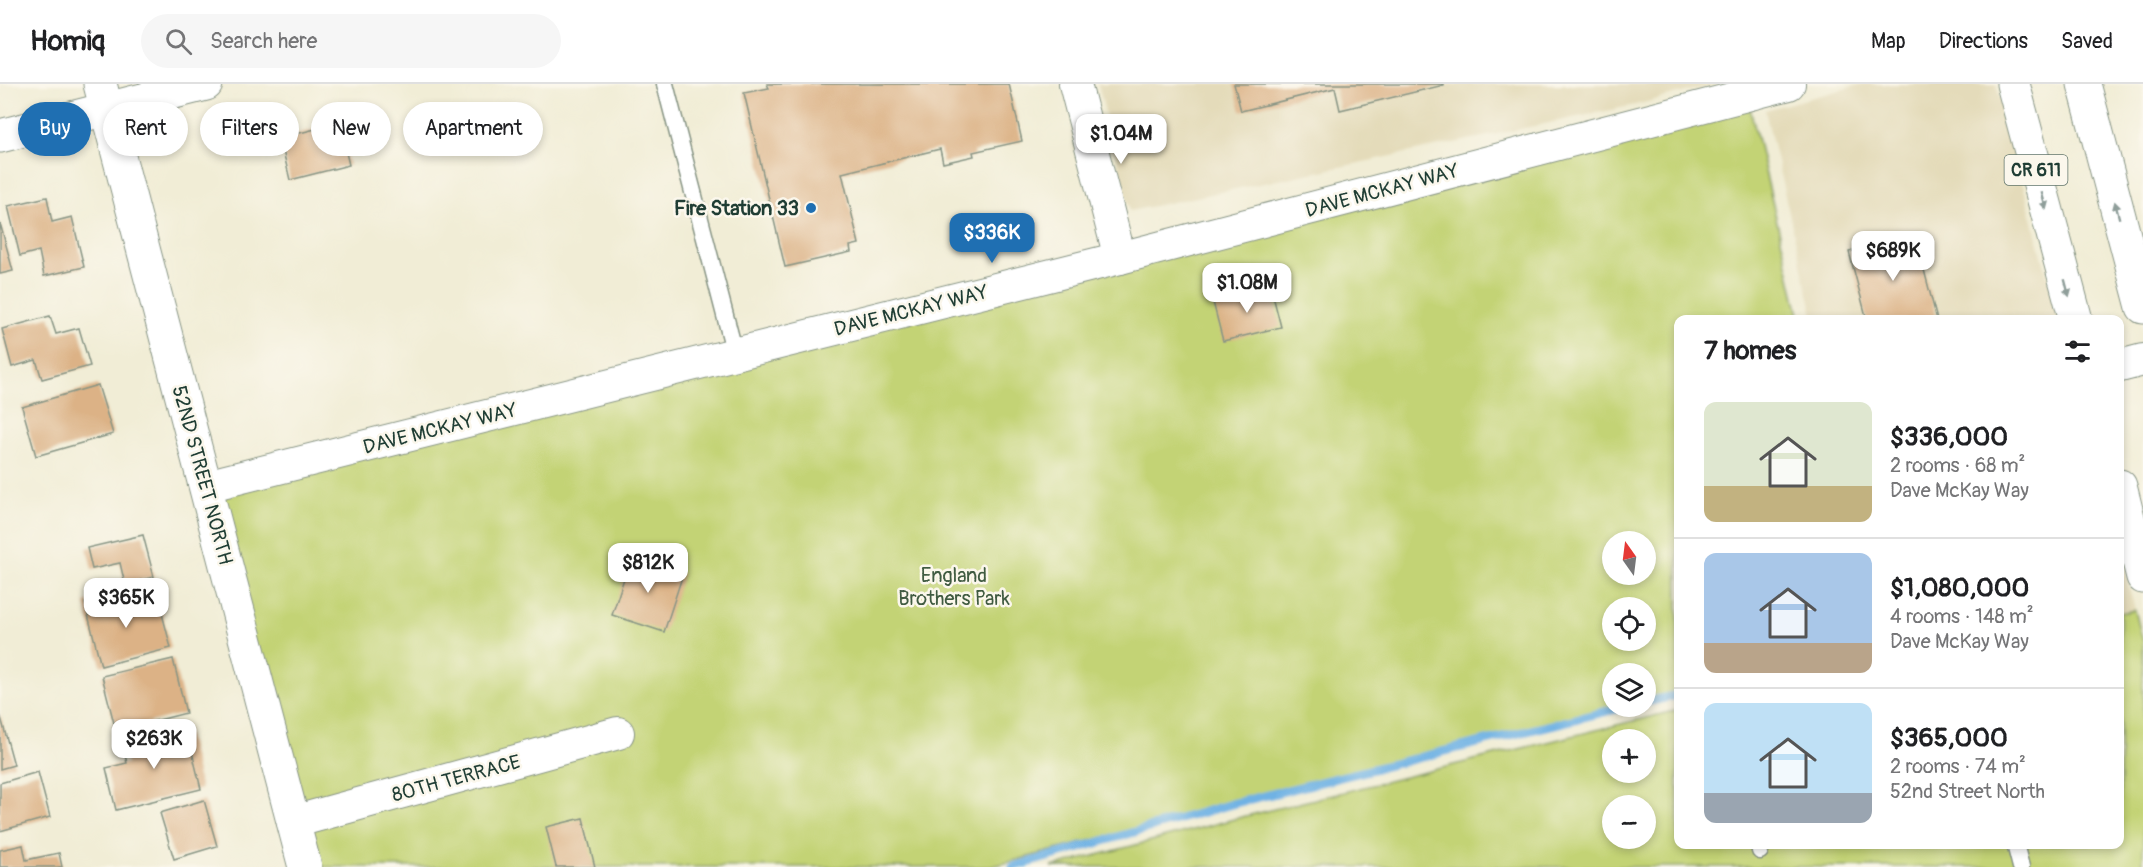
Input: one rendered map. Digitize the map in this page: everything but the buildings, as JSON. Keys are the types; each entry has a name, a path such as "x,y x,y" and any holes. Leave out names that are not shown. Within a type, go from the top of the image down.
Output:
{"street":[{"path":"0,136 104,97 206,84"},
{"path":"1074,84 1120,258"},
{"name":"DAVE MCKAY WAY","path":"206,486 1120,258 1745,90 1790,84"},
{"name":"CR 611","path":"2013,84 2075,315"},
{"path":"2084,84 2143,308"},
{"name":"52ND STREET NORTH","path":"104,97 305,867"},
{"path":"2124,365 2143,360"},
{"path":"2124,508 2143,577"},
{"name":"80TH TERRACE","path":"293,822 618,733"}],"lane":[{"path":"665,84 735,354"},
{"path":"2016,849 2021,867"}],"shaded area":[{"path":"1098,84 1717,84 1635,105 1130,211"},
{"path":"1863,84 1996,84 2058,315 1813,315 1765,110"},
{"path":"2124,567 2135,610 2124,612"}],"green space":[{"name":"England Brothers Park","path":"1747,95 1799,315 1674,315 1674,695 1656,700 1656,663 1602,663 1602,713 1235,803 990,867 305,867 206,486"},
{"path":"2135,610 2143,642 2143,867 1052,867 1238,818 1674,711 1674,849 2124,849 2124,612"}],"waterway":[{"path":"1656,700 1674,696"},
{"path":"1013,867 1235,803 1602,712"}],"place":[{"name":"Fire Station 33","path":"811,208"}]}
